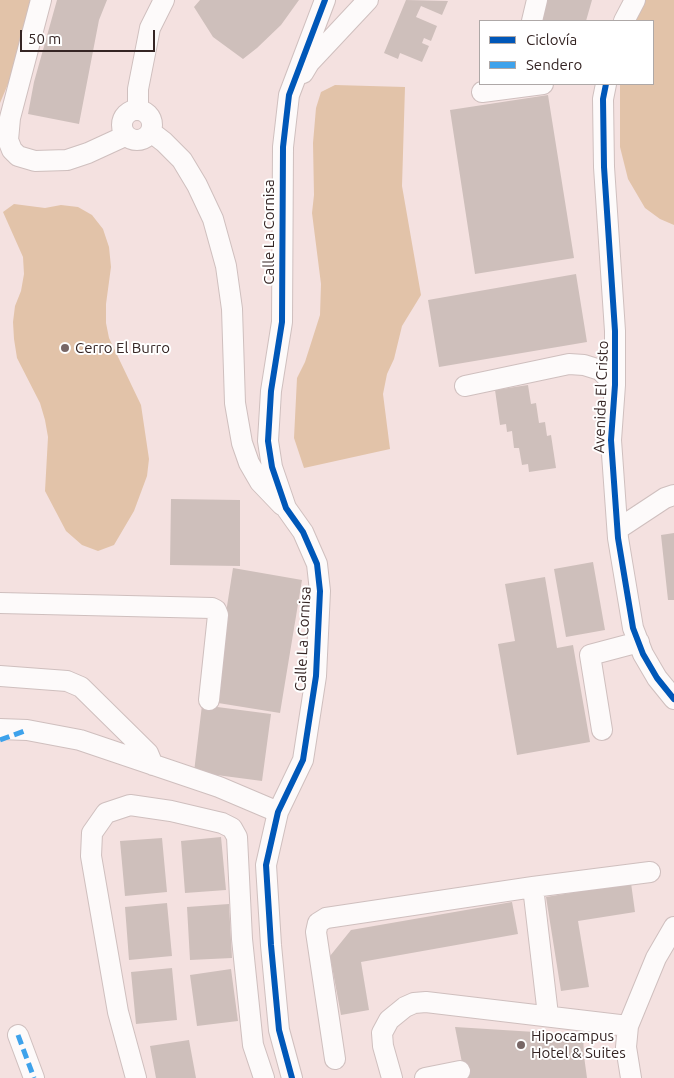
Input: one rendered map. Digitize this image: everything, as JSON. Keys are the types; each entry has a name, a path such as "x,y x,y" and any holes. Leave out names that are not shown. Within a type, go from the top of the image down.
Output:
{"street":[{"path":"41,0 10,118 8,140 12,150 18,156 35,161 67,160 126,136"},
{"path":"138,109 138,89 150,28 164,0"},
{"name":"Calle La Cornisa","path":"292,1078 279,1030 270,944 266,865 278,812 303,760 316,676 320,592 317,564 303,532 286,508 272,468 268,441 271,391 282,322 283,147 288,94 325,0"},
{"path":"288,94 309,63 368,0"},
{"path":"532,20 537,0"},
{"path":"625,20 635,0"},
{"path":"482,92 535,85"},
{"name":"Avenida El Cristo","path":"606,85 603,99 604,167 616,331 611,440 618,528 627,599 633,628 643,654 657,678 674,699"},
{"path":"138,109 145,111 150,117 152,124 151,132 148,136 134,140 126,136 121,127 123,118 129,111 138,109"},
{"path":"151,132 182,160 197,185 213,219 226,266 232,309 235,402 242,443 249,463 260,482 286,508"},
{"path":"465,386 569,364 584,365 600,370 615,385"},
{"path":"618,528 665,498 674,495"},
{"path":"0,604 212,608 216,610 218,615 209,700"},
{"path":"602,730 590,655 639,642"},
{"path":"0,676 67,681 81,688 148,753 153,765"},
{"path":"0,729 27,730 80,740 219,787 278,812"},
{"path":"0,740 27,730"},
{"path":"136,1078 116,1003 91,856 92,833 106,813 130,805 171,810 222,822 232,828 237,837 242,939 253,1045 264,1078"},
{"path":"335,1059 316,932 318,923 326,918 650,872"},
{"path":"534,887 548,1016"},
{"path":"631,1078 626,1047 628,1026 656,958 674,927"},
{"path":"392,1078 383,1046 382,1033 389,1020 405,1007 414,1004 426,1002 628,1026"},
{"path":"18,1034 34,1078"},
{"path":"425,1078 460,1071"}],"shaded area":[{"path":"0,0 32,0 19,58 0,103"},
{"path":"641,0 674,0 674,225 660,219 645,208 628,179 620,147 620,85 654,85 654,20 632,20"},
{"path":"335,85 405,87 402,186 421,295 402,326 394,359 387,374 383,394 390,449 304,468 294,438 297,378 305,362 320,315 321,284 312,213 314,195 313,143 316,108 321,92"},
{"path":"14,204 45,208 61,205 78,207 92,215 103,229 109,247 111,267 106,304 106,323 109,338 141,405 149,459 147,476 134,511 114,545 98,551 82,545 66,531 45,491 48,437 45,420 40,403 17,358 14,339 13,322 15,306 21,291 24,274 23,257 3,212"}],"building":[{"path":"57,0 107,0 99,20 79,124 28,114 34,82"},
{"path":"200,0 299,0 281,25 243,59 213,37 194,7"},
{"path":"406,0 448,1 442,15 421,6 416,17 437,26 431,41 424,38 422,43 429,46 422,62 400,53 398,59 384,53"},
{"path":"544,0 592,0 586,20 539,20"},
{"path":"548,95 574,258 475,274 450,110"},
{"path":"576,274 587,342 439,367 428,300"},
{"path":"528,385 531,404 536,403 539,423 545,422 547,436 551,435 556,468 529,472 528,464 522,465 519,448 514,448 512,431 507,432 506,424 500,425 495,390"},
{"path":"171,499 240,500 240,566 170,565"},
{"path":"674,533 674,600 668,600 661,535"},
{"path":"593,562 605,630 566,637 554,569"},
{"path":"233,568 302,580 280,713 212,702"},
{"path":"545,577 557,648 573,645 590,742 517,755 498,644 515,641 505,584"},
{"path":"202,705 271,714 262,781 194,772"},
{"path":"221,837 226,890 185,893 181,841"},
{"path":"162,838 167,892 125,896 120,841"},
{"path":"631,883 635,912 578,921 589,987 561,991 546,897"},
{"path":"512,902 518,934 361,962 369,1010 341,1015 330,956 351,930"},
{"path":"167,903 172,956 129,960 125,907"},
{"path":"229,904 232,958 190,960 187,907"},
{"path":"172,968 177,1020 136,1024 131,972"},
{"path":"231,969 238,1021 197,1026 190,975"},
{"name":"Hipocampus Hotel & Suites","path":"455,1027 583,1035 587,1078 465,1078"},
{"path":"189,1040 196,1078 156,1078 150,1046"}],"marked path":[{"path":"0,740 27,730"},
{"path":"18,1035 34,1078"}],"cycle path":[{"path":"292,1078 279,1030 266,865 278,812 303,760 316,676 320,591 317,564 303,532 286,508 272,467 268,441 271,391 282,322 283,147 289,95 325,0"},
{"path":"606,85 603,99 604,167 615,331 615,385 611,440 618,538 633,628 643,654 657,678 674,699"}],"place":[{"name":"Cerro El Burro","path":"65,348"},
{"name":"Hipocampus Hotel & Suites","path":"521,1045"}]}
